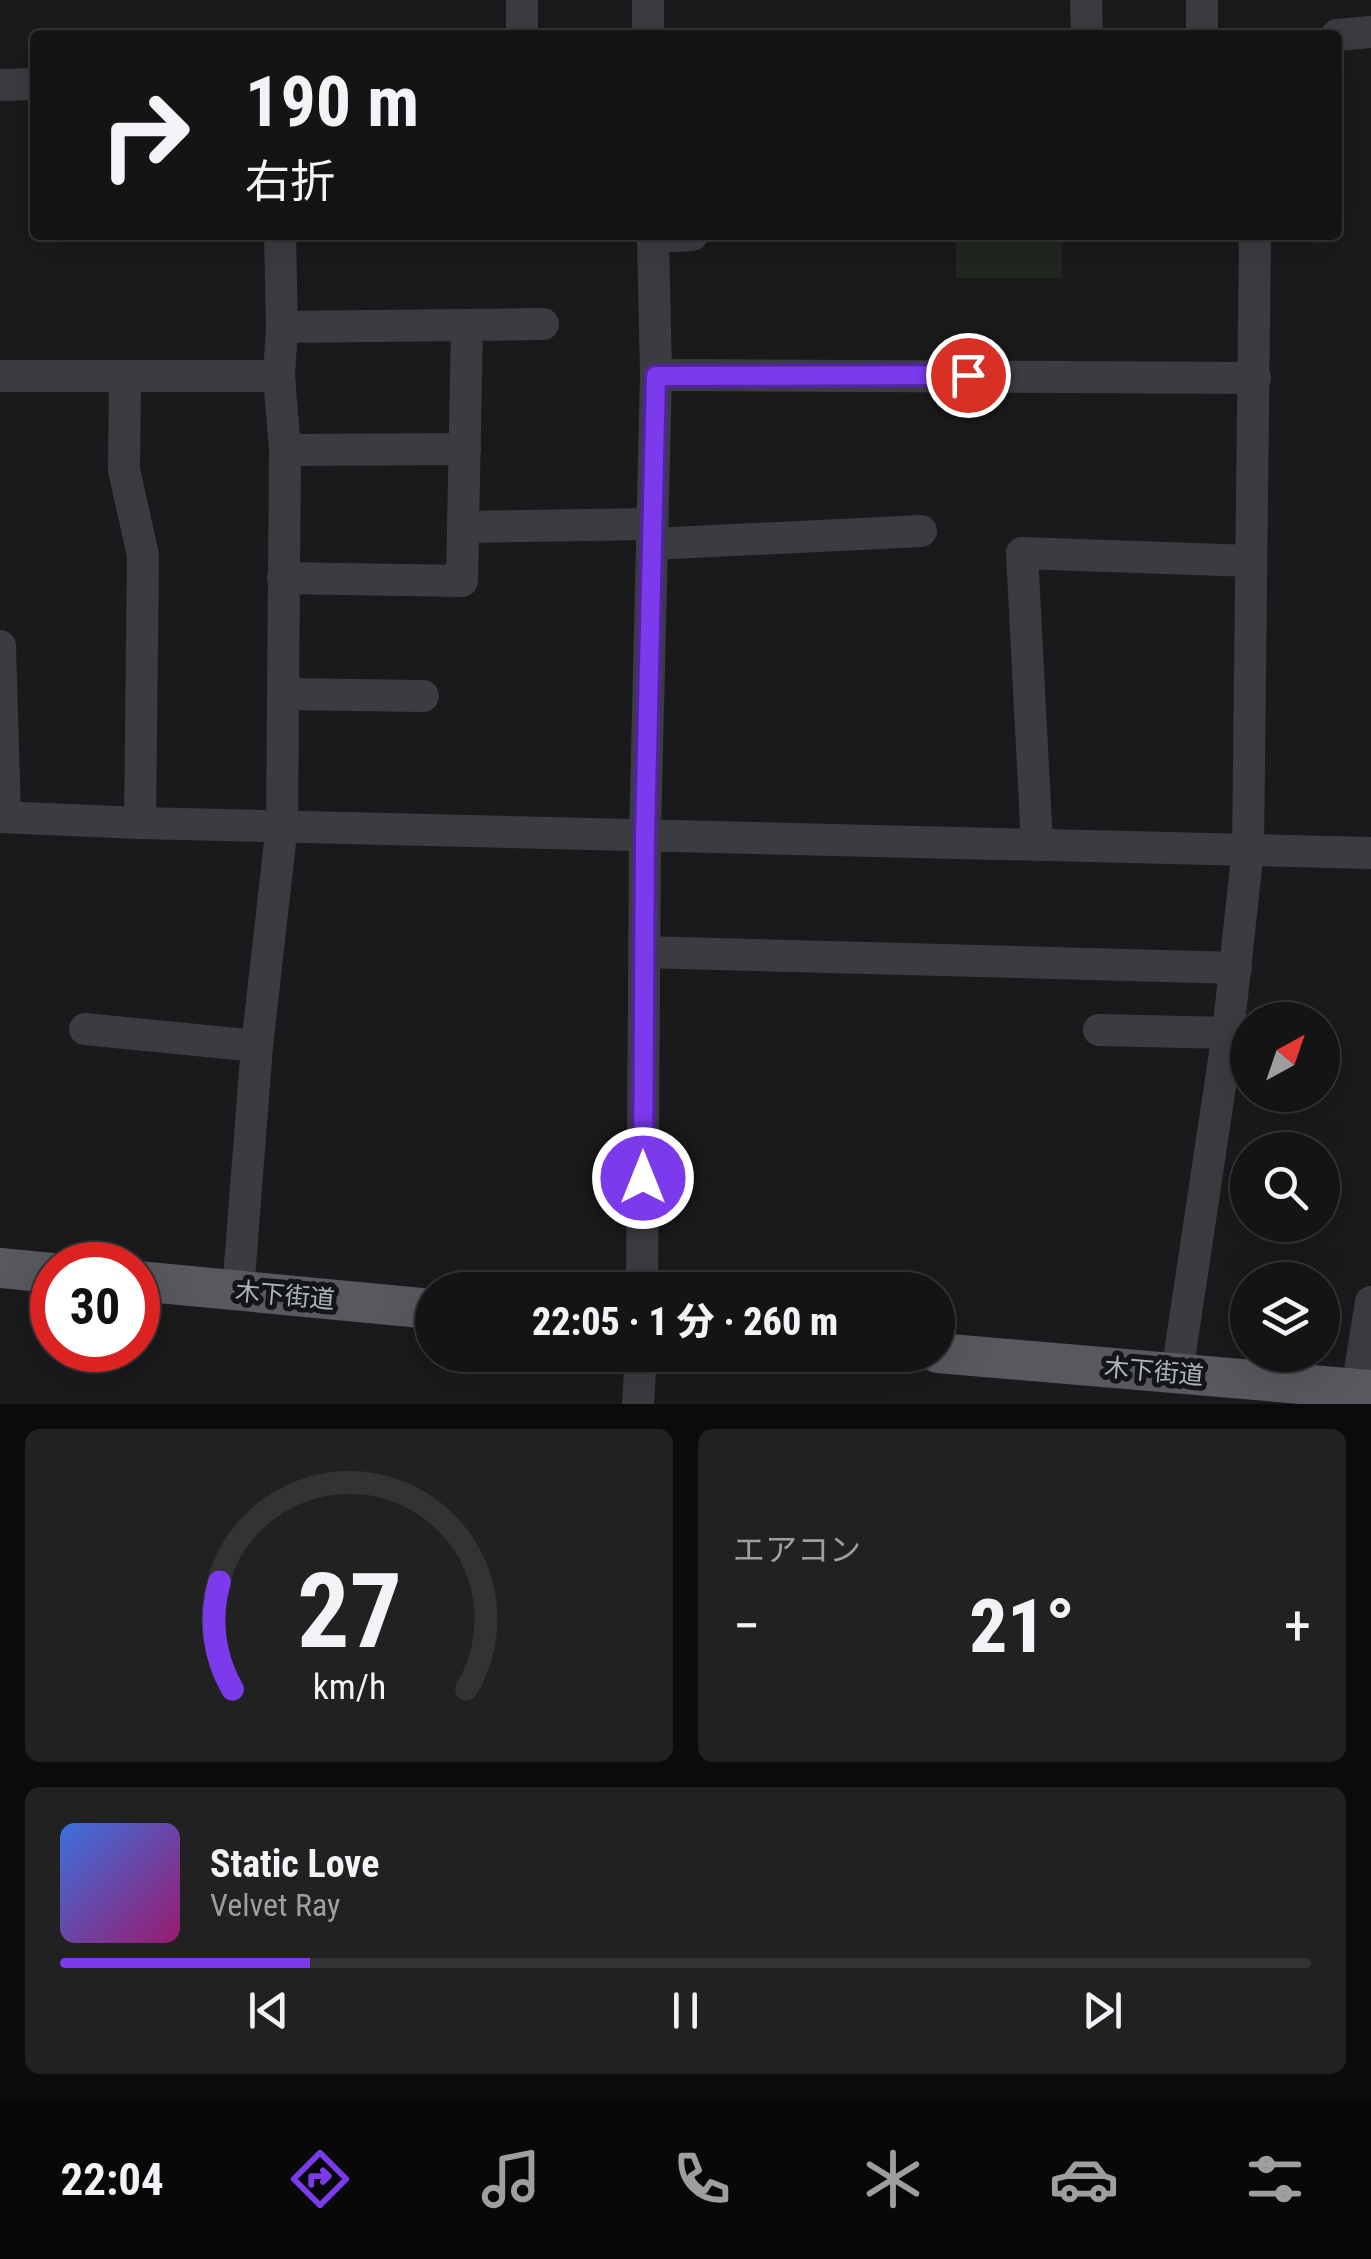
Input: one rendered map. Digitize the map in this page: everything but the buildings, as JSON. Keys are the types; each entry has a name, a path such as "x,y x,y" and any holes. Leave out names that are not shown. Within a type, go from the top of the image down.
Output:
{"main road":[{"path":"0,1268 30,1271"},
{"name":"木下街道","path":"160,1284 415,1307"},
{"name":"木下街道","path":"955,1354 1364,1389"}],"street":[{"path":"522,0 522,30"},
{"path":"648,0 648,30"},
{"path":"1086,0 1086,30"},
{"path":"1202,0 1202,30"},
{"path":"1342,35 1371,32 1370,0"},
{"path":"0,85 30,84"},
{"path":"238,1291 257,1046 282,825 284,450 278,376 282,327 280,240"},
{"path":"642,1272 645,836 656,376 653,240"},
{"path":"1176,1372 1228,1033 1248,849 1255,240"},
{"path":"282,327 543,324"},
{"path":"283,578 462,581 467,325"},
{"path":"0,376 278,376"},
{"path":"124,376 124,470 143,554 140,823"},
{"path":"656,376 1255,378"},
{"path":"284,450 465,449"},
{"path":"464,527 652,534 921,532"},
{"path":"1037,845 1022,554 1251,562"},
{"path":"0,646 2,817 1371,853"},
{"path":"284,694 424,696"},
{"path":"644,952 1236,968"},
{"path":"84,1029 257,1046"},
{"path":"1100,1030 1228,1033"},
{"path":"1364,1389 1371,1302"},
{"path":"638,1404 640,1372"}],"shaded area":[{"path":"956,240 1062,240 1062,278 956,278"}],"route":[{"path":"643,1178 645,836 656,376 968,375"}]}
